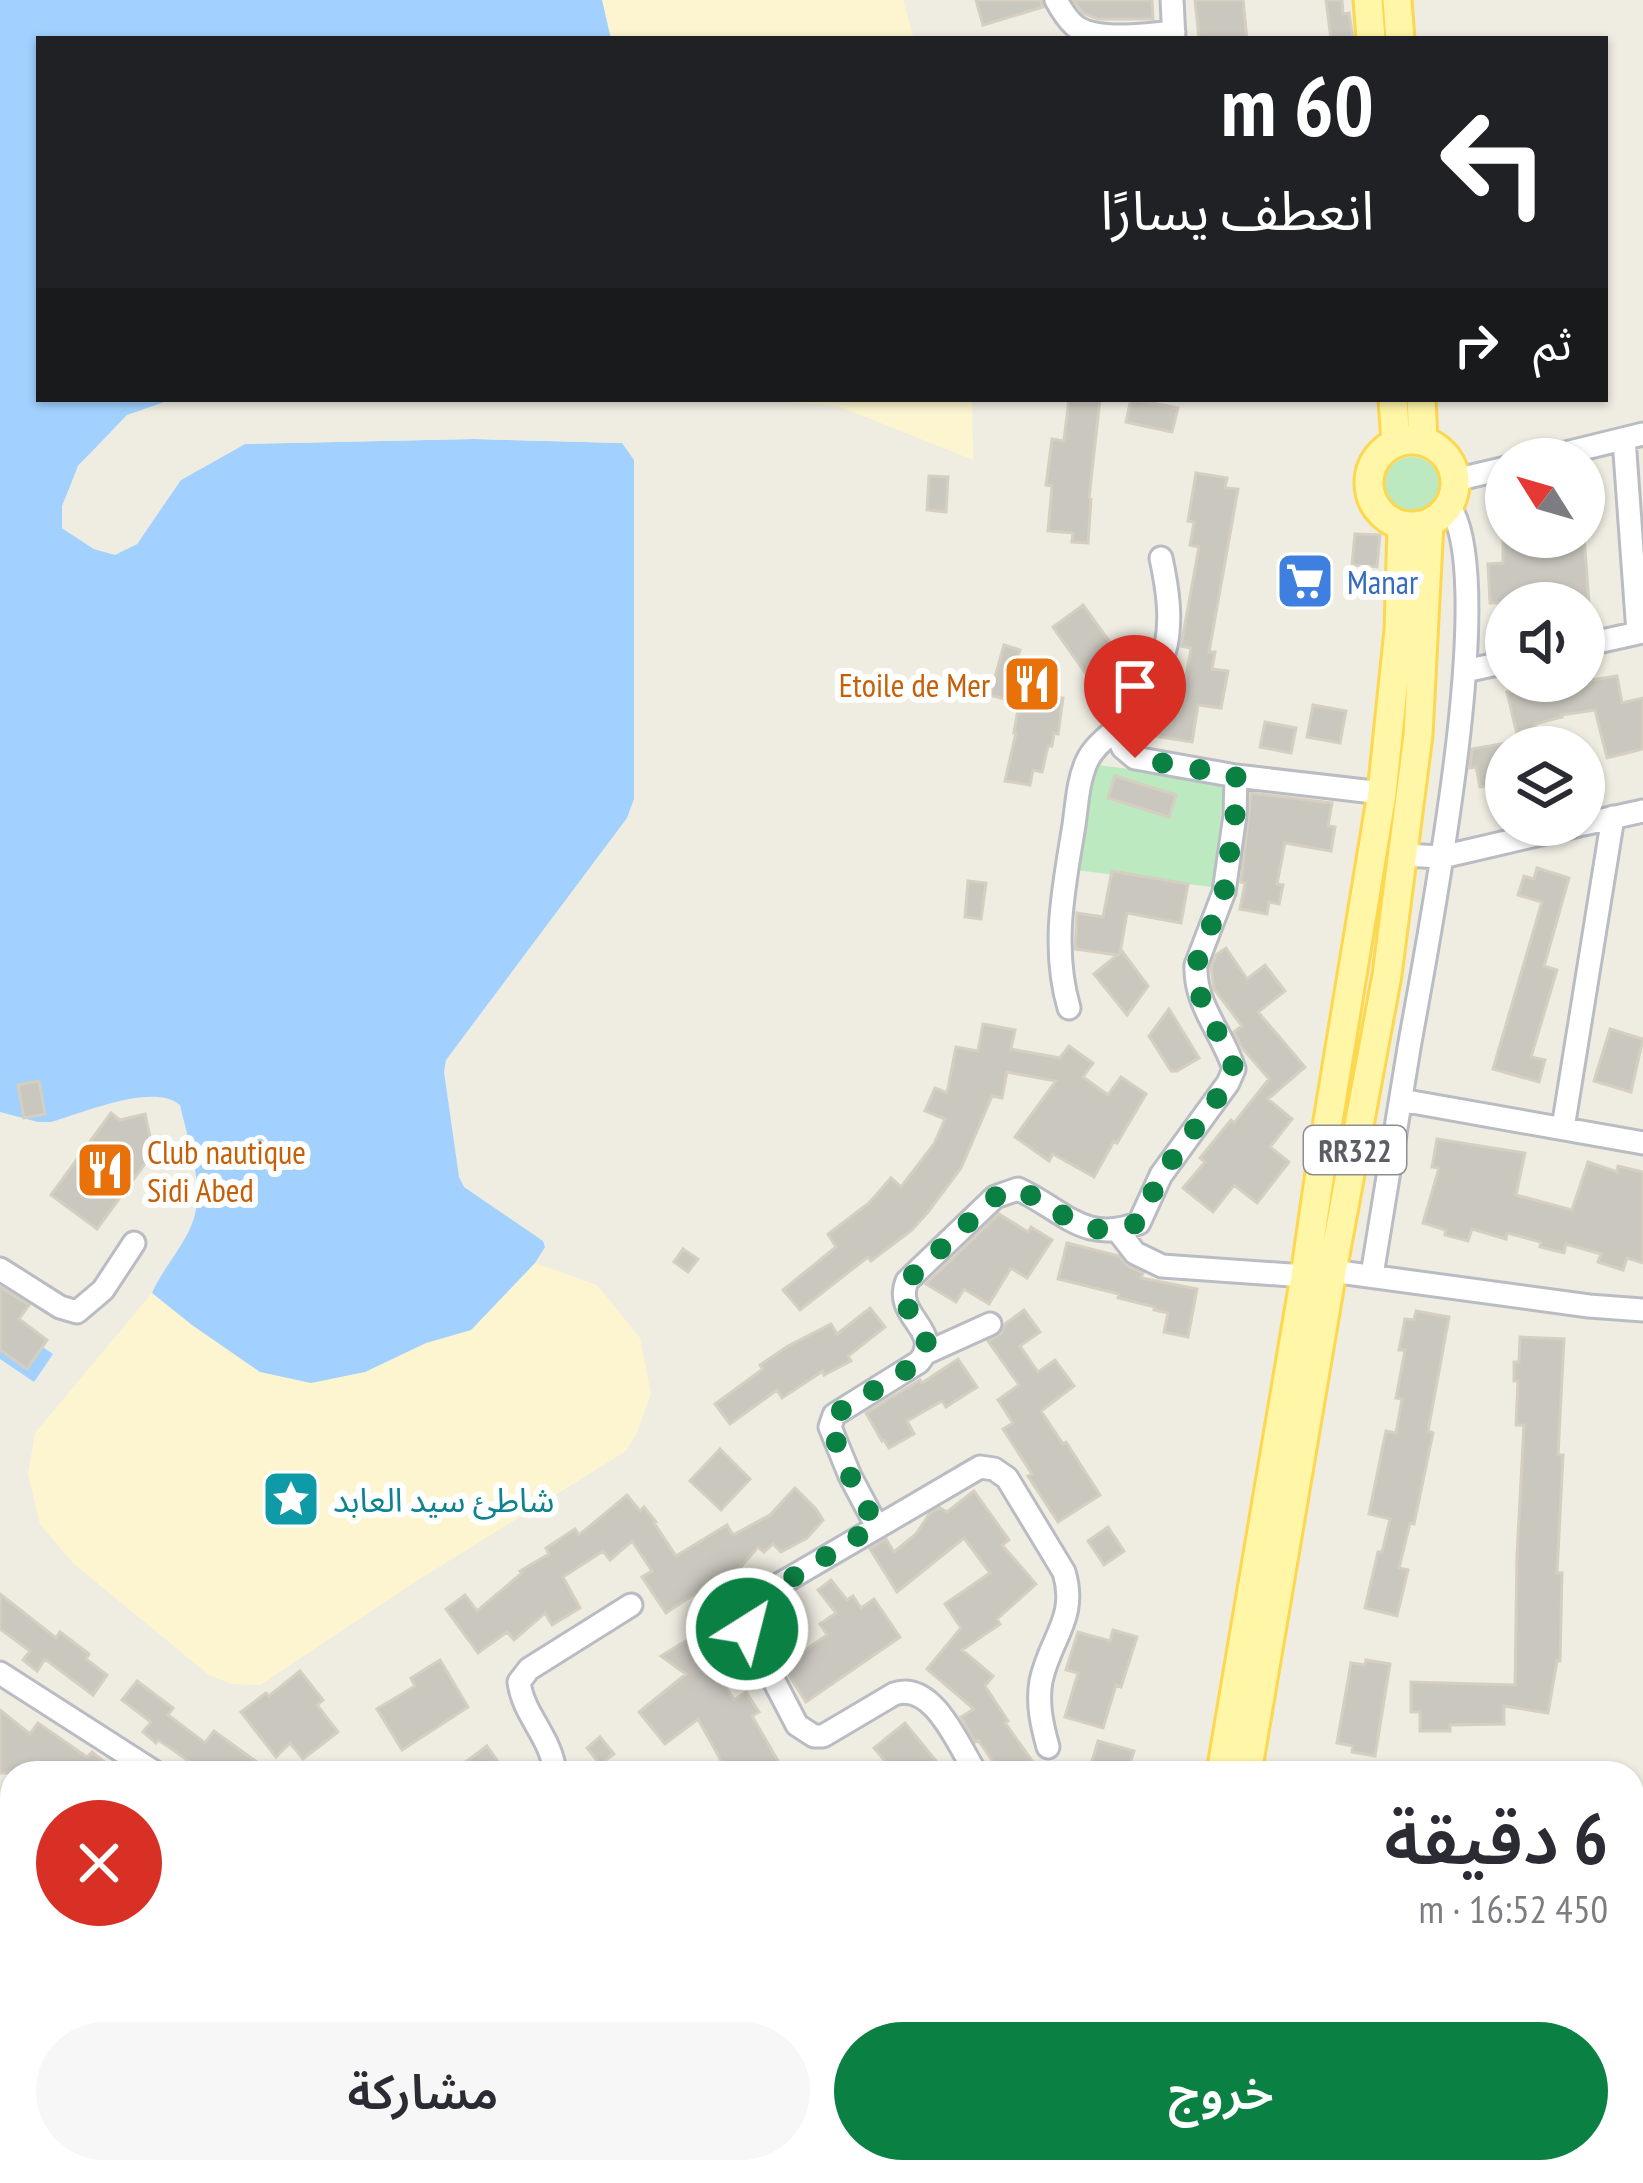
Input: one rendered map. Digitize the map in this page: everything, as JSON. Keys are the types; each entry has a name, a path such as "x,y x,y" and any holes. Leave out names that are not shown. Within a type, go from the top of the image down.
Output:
{"main road":[{"path":"1368,0 1371,36"},
{"path":"1397,0 1400,36"},
{"path":"1394,402 1410,442"},
{"path":"1410,442 1419,402"},
{"path":"1410,442 1445,455 1434,509 1389,520 1371,500 1368,486 1375,460 1384,450 1410,442"},
{"name":"RR322","path":"1249,1761 1319,1273 1399,630 1434,509"},
{"name":"RR322","path":"1223,1761 1319,1273 1387,975 1418,735 1434,509"}],"street":[{"path":"1056,0 1070,22 1085,32 1174,36 1172,0"},
{"path":"1605,641 1641,633 1633,436"},
{"path":"1434,509 1485,479"},
{"path":"1372,1275 1442,857 1465,671 1462,534 1457,516 1434,509"},
{"path":"1069,1008 1058,947 1080,783 1087,760 1147,694 1163,660 1170,629 1161,558"},
{"path":"1465,671 1485,667"},
{"path":"1115,731 1123,748 1135,758 1236,776 1382,793"},
{"path":"876,1525 830,1427 834,1415 926,1353 925,1335 904,1302 907,1281 995,1197 1018,1189 1080,1225 1100,1231 1118,1231 1139,1222 1161,1175 1228,1083 1234,1069 1198,995 1195,978 1224,892 1236,776"},
{"path":"1605,819 1643,811"},
{"path":"1563,1128 1613,817"},
{"path":"1402,855 1442,857 1488,846"},
{"path":"1400,1100 1643,1143"},
{"path":"1118,1231 1135,1253 1162,1266 1372,1275 1643,1310"},
{"path":"0,1269 60,1307 77,1312 103,1290 134,1244"},
{"path":"926,1353 990,1324"},
{"path":"969,1761 935,1707 903,1690 833,1732 814,1736 806,1732 797,1725 747,1629 755,1601 980,1467 994,1468 1007,1478 1064,1572 1068,1587 1070,1607 1045,1666 1039,1698 1048,1747"},
{"path":"552,1761 519,1682 529,1669 631,1605"},
{"path":"0,1673 137,1761"}],"green space":[{"path":"1412,457 1433,465 1441,486 1433,507 1412,515 1391,507 1383,486 1391,465"},
{"path":"1091,764 1225,782 1212,887 1076,870"}],"sand":[{"path":"602,0 903,0 913,36 610,36"},
{"path":"785,402 972,402 973,460 838,406"},
{"name":"شاطئ سيد العابد","path":"535,1263 597,1285 640,1338 651,1394 626,1451 260,1685 231,1684 209,1675 74,1564 40,1524 28,1474 35,1433 152,1293 260,1372 366,1372 426,1343 471,1330"}],"water":[{"path":"0,0 602,0 610,36 36,36 36,402 165,402 127,416 78,466 62,528 94,549 115,554 137,544 180,480 245,444 474,439 622,443 634,460 634,799 627,818 446,1060 444,1072 464,1187 543,1241 545,1247 471,1330 426,1343 365,1372 311,1383 260,1372 152,1293 186,1236 197,1204 194,1162 180,1105 168,1099 136,1098 51,1122 0,1112"},
{"path":"0,1318 53,1354 34,1382 0,1359"}],"pier":[{"path":"177,402 131,421 83,469 68,507 68,525 114,548 133,539 177,476 245,438 474,433 623,437 636,449 622,443 474,439 245,444 181,480 137,544 115,555 94,549 62,528 62,506 78,466 127,415"}],"building":[{"path":"976,0 1041,0 1043,7 983,25"},
{"path":"1073,0 1152,0 1153,19 1098,19 1083,13"},
{"path":"1195,0 1243,0 1247,36 1199,36"},
{"path":"1326,0 1342,0 1353,36 1331,36"},
{"path":"1069,402 1100,402 1088,543 1072,542 1073,533 1048,531 1052,486 1046,485 1052,439 1064,441"},
{"path":"1130,402 1178,408 1172,432 1126,422"},
{"path":"1196,473 1227,478 1225,488 1238,489 1209,652 1215,652 1212,669 1228,671 1221,708 1198,705 1192,742 1155,736 1160,708 1180,711 1191,648 1181,646 1199,547 1190,545 1194,522 1188,521"},
{"path":"929,476 948,477 946,512 927,510"},
{"path":"1355,534 1380,535 1377,567 1352,565"},
{"path":"1503,558 1586,558 1587,582 1489,582 1488,564 1503,563"},
{"path":"1083,605 1117,652 1086,674 1053,627"},
{"path":"1004,645 1020,650 1015,667 1046,669 1042,696 1063,698 1058,734 1054,733 1052,746 1048,746 1042,772 1033,770 1030,785 1005,781 1019,703 990,695"},
{"path":"1617,676 1622,703 1643,698 1643,749 1607,758 1605,726 1599,726 1595,710 1561,715 1535,726 1515,726 1509,702 1605,702 1605,678"},
{"path":"1313,705 1346,711 1340,743 1307,737"},
{"path":"1265,722 1296,728 1291,753 1260,747"},
{"path":"1485,747 1485,786 1480,787 1476,767 1470,768 1472,749"},
{"path":"1115,776 1176,795 1169,817 1108,798"},
{"path":"1251,793 1332,803 1331,851 1285,843 1277,884 1283,885 1279,904 1269,902 1267,914 1240,909"},
{"path":"1537,868 1569,878 1544,966 1557,970 1531,1057 1545,1060 1539,1082 1493,1069 1542,902 1518,895 1524,876 1534,879"},
{"path":"1112,871 1188,884 1181,923 1127,913 1120,953 1148,986 1127,1015 1094,974 1117,955 1075,949 1077,913 1103,917"},
{"path":"968,881 986,883 981,919 965,917"},
{"path":"1226,948 1247,979 1265,965 1285,991 1258,1012 1305,1067 1268,1099 1292,1119 1270,1147 1289,1162 1257,1203 1234,1185 1213,1212 1183,1188 1205,1162 1200,1158 1269,1079 1243,1049 1234,1032 1242,1026 1214,989 1211,967"},
{"path":"1169,1009 1199,1058 1177,1071 1171,1071 1149,1036"},
{"path":"983,1024 1015,1030 1011,1049 1060,1058 1069,1046 1093,1063 1083,1077 1108,1095 1121,1077 1146,1094 1094,1177 1053,1154 1049,1161 1015,1137 1056,1081 1007,1072 1002,1098 992,1096 961,1168 928,1212 912,1230 871,1261 868,1257 800,1310 783,1290 836,1247 828,1234 869,1203 891,1178 901,1187 934,1144 945,1119 925,1111 935,1088 947,1093 956,1047 978,1051"},
{"path":"1610,1029 1643,1039 1631,1092 1594,1081"},
{"path":"39,1081 45,1114 24,1118 18,1085"},
{"name":"Club nautique Sidi Abed","path":"111,1113 120,1120 145,1114 151,1141 158,1146 97,1229 51,1195"},
{"path":"1437,1139 1525,1153 1516,1195 1572,1210 1588,1162 1617,1172 1618,1166 1643,1172 1643,1263 1627,1258 1623,1270 1598,1262 1601,1254 1566,1244 1564,1253 1507,1233 1506,1239 1472,1229 1468,1241 1423,1223 1439,1168 1432,1167"},
{"path":"999,1214 1052,1240 1027,1278 1011,1268 989,1304 964,1289 956,1302 926,1284"},
{"path":"1067,1243 1119,1256 1143,1273 1141,1278 1197,1289 1188,1337 1164,1332 1168,1313 1155,1307 1058,1279"},
{"path":"683,1249 698,1259 688,1272 674,1262"},
{"path":"0,1287 29,1305 19,1319 47,1340 27,1369 0,1350"},
{"path":"870,1308 885,1327 848,1356 851,1361 824,1375 823,1371 782,1398 777,1390 730,1424 715,1404 788,1346 831,1324 837,1334"},
{"path":"1024,1310 1040,1332 1020,1346 1038,1372 1055,1360 1074,1386 1041,1411 1100,1495 1058,1522 1003,1429 1013,1423 998,1400 1019,1385 988,1341"},
{"path":"1416,1311 1449,1317 1428,1431 1433,1433 1414,1524 1410,1523 1399,1568 1408,1570 1397,1616 1365,1608 1390,1519 1369,1514 1386,1431 1396,1433 1405,1319 1414,1320"},
{"path":"1520,1337 1564,1339 1558,1455 1563,1455 1557,1573 1562,1573 1560,1661 1548,1713 1504,1706 1504,1724 1420,1731 1420,1712 1411,1712 1411,1682 1515,1685 1524,1425 1516,1425 1514,1362 1519,1362"},
{"path":"958,1359 977,1387 946,1407 942,1401 907,1421 914,1434 889,1448 866,1413"},
{"path":"720,1449 750,1479 721,1510 690,1481"},
{"path":"795,1488 823,1520 807,1538 781,1552 773,1544 764,1552 758,1547 738,1570 666,1613 642,1577 652,1571 632,1541 610,1560 603,1551 563,1577 580,1608 552,1625 545,1613 514,1640 507,1632 478,1653 446,1609 465,1595 477,1611 520,1571 549,1554 546,1548 575,1529 579,1535 627,1495 640,1511 644,1507 676,1556 727,1525 733,1535 770,1515"},
{"path":"974,1491 1009,1540 1002,1545 1036,1584 997,1619 1000,1624 962,1650 993,1676 985,1686 1032,1761 993,1761 961,1717 974,1709 927,1669 961,1628 945,1604 990,1573 964,1538 897,1592 870,1549 886,1539 894,1552 916,1534 930,1513 940,1508 947,1512"},
{"path":"1108,1527 1124,1551 1104,1565 1088,1541"},
{"path":"831,1580 847,1600 853,1596 861,1608 874,1599 900,1637 806,1702 783,1666 827,1635 820,1624 836,1613 818,1590"},
{"path":"0,1594 56,1638 60,1632 89,1654 86,1659 107,1675 93,1695 45,1659 37,1671 23,1660 30,1651 0,1629"},
{"path":"710,1626 729,1657 713,1666 734,1700 746,1692 759,1712 752,1716 778,1761 721,1761 698,1719 665,1744 639,1712 686,1674 661,1656"},
{"path":"1113,1630 1137,1637 1103,1728 1065,1717 1078,1673 1066,1670 1078,1632 1110,1641"},
{"path":"440,1660 468,1707 402,1750 377,1709 415,1686 411,1678"},
{"path":"1366,1660 1390,1664 1375,1756 1352,1752 1353,1746 1337,1743 1351,1663 1365,1665"},
{"path":"300,1671 323,1700 317,1705 338,1732 303,1759 290,1743 276,1757 241,1712"},
{"path":"137,1681 173,1708 168,1715 205,1743 214,1731 255,1761 188,1761 143,1732 151,1722 122,1700"},
{"path":"0,1710 30,1734 38,1723 87,1757 92,1752 103,1761 0,1761"},
{"path":"905,1723 936,1761 885,1761 874,1748"},
{"path":"600,1737 614,1754 598,1761 587,1748"},
{"path":"1098,1741 1134,1751 1131,1761 1092,1761"},
{"path":"487,1746 498,1761 467,1761"}],"place":[{"name":"Manar","path":"1305,581"},
{"name":"Etoile de Mer","path":"1032,684"},
{"name":"Club nautique Sidi Abed","path":"105,1170"},
{"name":"شاطئ سيد العابد","path":"291,1499"}],"route":[{"path":"747,1629 755,1601 876,1525 830,1427 834,1415 926,1353 925,1335 904,1302 907,1281 1006,1191 1018,1189 1080,1225 1100,1231 1118,1231 1139,1222 1161,1175 1228,1083 1234,1069 1231,1056 1204,1009 1195,978 1224,892 1236,776 1135,758"}]}
